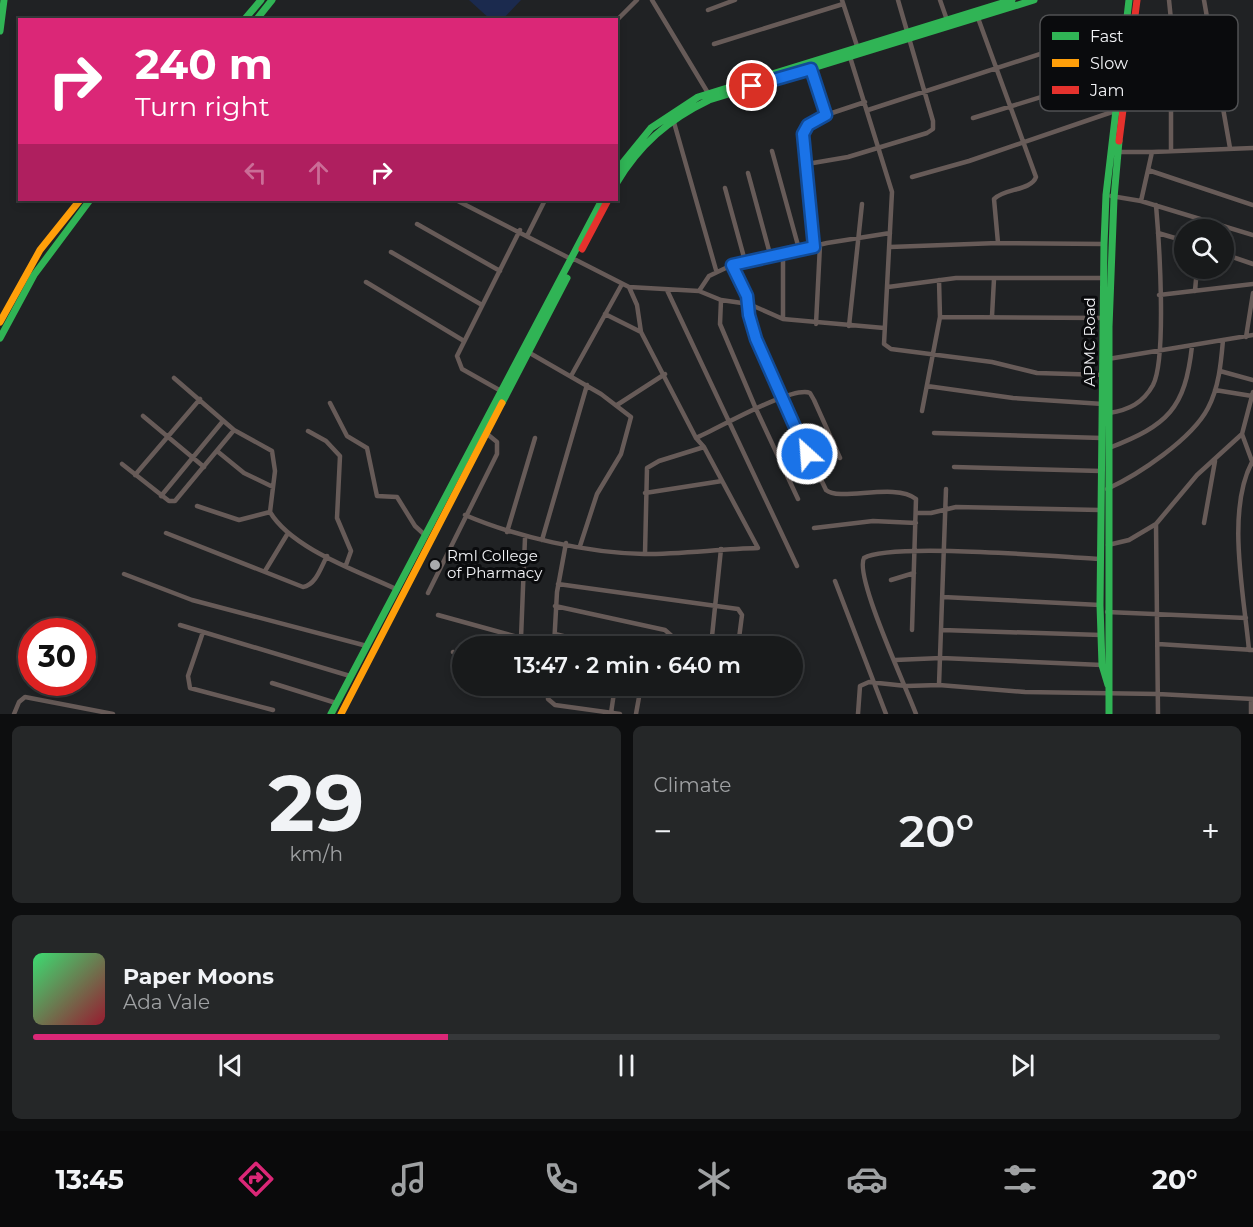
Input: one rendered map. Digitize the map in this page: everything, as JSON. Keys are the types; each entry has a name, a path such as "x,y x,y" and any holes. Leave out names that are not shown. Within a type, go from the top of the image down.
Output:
{"main road":[{"path":"0,32 4,0"},
{"path":"245,18 261,0"},
{"path":"258,18 273,0"},
{"path":"908,36 1012,0"},
{"path":"618,168 633,147 659,121 708,93 978,18 1034,0"},
{"name":"APMC Road","path":"1127,15 1129,0"},
{"name":"APMC Road","path":"1135,15 1137,0"},
{"path":"618,181 640,147 673,119 709,100 850,57 859,51"},
{"name":"APMC Road","path":"1109,689 1102,665 1100,510 1104,375 1107,359 1114,196 1115,111"},
{"name":"APMC Road","path":"1109,714 1107,489 1109,448 1103,278 1106,195 1121,111"},
{"path":"0,322 40,250 79,201"},
{"path":"0,338 34,275 89,201"},
{"path":"343,710 575,260 602,201"},
{"path":"331,714 501,391 607,201"}],"street":[{"path":"618,19 637,0"},
{"path":"652,0 708,93"},
{"path":"708,10 735,0"},
{"path":"807,164 848,157 931,130 933,122 898,0"},
{"path":"940,0 947,21"},
{"path":"1169,0 1170,15"},
{"path":"1204,0 1207,15"},
{"path":"714,44 843,2 859,51"},
{"path":"978,18 1012,105 1036,179 999,193 994,199 998,243"},
{"path":"868,110 1040,55"},
{"path":"850,57 866,102 892,192 888,287 883,338 887,347 992,362 1037,373 1104,375"},
{"path":"811,69 826,115"},
{"path":"973,118 1040,97"},
{"path":"816,324 817,246 805,129 826,115 866,102"},
{"path":"912,177 1115,111"},
{"path":"1171,111 1171,151"},
{"path":"1224,111 1230,148"},
{"path":"673,119 717,270"},
{"path":"1115,152 1253,148"},
{"path":"772,151 799,249"},
{"path":"1141,201 1152,152"},
{"path":"1148,170 1253,205"},
{"path":"748,173 770,254"},
{"path":"725,188 746,261"},
{"path":"1106,195 1156,205 1253,236"},
{"path":"458,201 528,234 629,287 699,291 721,300 749,304 783,320 884,328"},
{"path":"528,234 544,201"},
{"path":"849,326 862,204"},
{"path":"1108,413 1131,408 1142,400 1156,378 1160,351 1156,205"},
{"path":"417,224 500,270"},
{"path":"501,391 458,365 457,356 520,230"},
{"path":"699,291 717,270 732,265 770,254 890,232"},
{"path":"1158,233 1174,238"},
{"path":"890,247 998,243 1104,244"},
{"path":"391,252 482,305"},
{"path":"783,252 783,320"},
{"path":"1234,257 1253,264"},
{"path":"732,265 749,304 749,315 756,339 781,397 828,492 834,495 869,491 910,495 916,499 912,630"},
{"path":"888,287 939,280 1103,278"},
{"path":"992,316 994,279"},
{"path":"1195,291 1196,279"},
{"path":"922,411 940,317 939,280"},
{"path":"366,282 464,341"},
{"path":"571,376 622,284"},
{"path":"1159,295 1253,284"},
{"path":"465,515 525,538 645,554 758,548 704,447 696,438 665,374 641,332 637,305 629,287"},
{"path":"667,290 797,566"},
{"path":"1246,337 1253,293"},
{"path":"721,300 720,324 798,499"},
{"path":"605,314 641,332"},
{"path":"940,317 1104,318"},
{"path":"1107,359 1253,335"},
{"path":"1107,489 1123,482 1187,434 1206,412 1220,371 1223,340"},
{"path":"1109,448 1151,429 1172,411 1185,387 1192,346"},
{"path":"528,352 587,385 631,417 629,430 616,464 597,494 580,546"},
{"path":"1220,371 1253,380"},
{"path":"617,405 665,374"},
{"path":"174,378 234,430 272,451 275,471 270,512 288,533 327,556 396,589"},
{"path":"542,540 587,385"},
{"path":"927,386 1013,398 1103,404"},
{"path":"1107,544 1129,540 1156,524 1197,476 1242,434 1253,394 1215,390"},
{"path":"696,438 798,391 810,393 840,458"},
{"path":"135,475 200,399"},
{"path":"330,403 347,435 367,448 376,496 397,497 415,526 426,536"},
{"path":"143,416 204,467"},
{"path":"1246,419 1253,420"},
{"path":"161,496 224,421"},
{"path":"122,464 161,496 169,501 175,501 234,430"},
{"path":"308,431 326,441 340,456 338,518 351,551 346,565"},
{"path":"428,592 498,450 495,438 486,433"},
{"path":"934,433 1102,438"},
{"path":"1158,644 1251,650 1238,522 1245,476 1252,463 1242,434"},
{"path":"507,532 534,438"},
{"path":"645,554 645,472 652,464 704,447"},
{"path":"217,451 243,473 273,487"},
{"path":"1204,522 1215,461"},
{"path":"954,467 1101,471"},
{"path":"645,493 722,481"},
{"path":"939,685 946,489"},
{"path":"197,506 239,520 270,512"},
{"path":"916,513 956,507 1100,510"},
{"path":"814,528 873,521 916,523"},
{"path":"1156,524 1158,714"},
{"path":"166,533 290,583 307,587 315,579 327,556"},
{"path":"265,571 288,533"},
{"path":"520,636 525,538"},
{"path":"563,636 555,634 555,606 566,543"},
{"path":"712,636 721,549"},
{"path":"916,714 866,591 861,563 867,556 915,551 1100,559"},
{"path":"891,580 914,573"},
{"path":"124,574 192,600 367,646"},
{"path":"835,581 886,714"},
{"path":"558,584 741,611 739,636"},
{"path":"943,597 1100,605"},
{"path":"555,606 665,630 672,636"},
{"path":"1107,612 1246,618"},
{"path":"438,615 513,636"},
{"path":"180,625 350,676"},
{"path":"942,630 1101,635"},
{"path":"203,632 188,676 190,688 273,710"},
{"path":"895,660 941,658 1102,665"},
{"path":"858,714 860,686 865,682 1025,692 1109,689 1252,699 1251,714"},
{"path":"272,683 336,703"},
{"path":"548,696 548,699 555,705 620,714"},
{"path":"611,713 614,696"},
{"path":"636,714 639,696"},
{"path":"14,714 19,702 25,697 113,714"}],"shaded area":[{"path":"469,0 521,0 504,18 489,18"}],"traffic: fast":[{"path":"0,31 4,0"},
{"path":"246,18 261,0"},
{"path":"258,18 272,0"},
{"path":"618,169 651,128 698,97 1012,0"},
{"path":"618,181 635,157 656,134 694,107 709,100 1034,0"},
{"path":"1127,15 1129,0"},
{"path":"1108,685 1102,665 1100,605 1104,244 1106,195 1116,111"},
{"path":"1109,714 1109,327 1114,198 1119,141"},
{"path":"0,338 34,275 89,201"},
{"path":"331,714 601,201"},
{"path":"502,403 567,278"}],"traffic: slow":[{"path":"0,322 40,250 79,201"},
{"path":"341,714 502,403"}],"traffic: jam":[{"path":"1135,15 1137,0"},
{"path":"1119,141 1123,111"},
{"path":"582,249 607,201"}],"place":[{"name":"Rml College of Pharmacy","path":"435,565"}],"route":[{"path":"752,86 811,69 826,115 808,125 803,134 814,247 770,254 732,265 747,296 749,315 756,339 807,454"}]}
